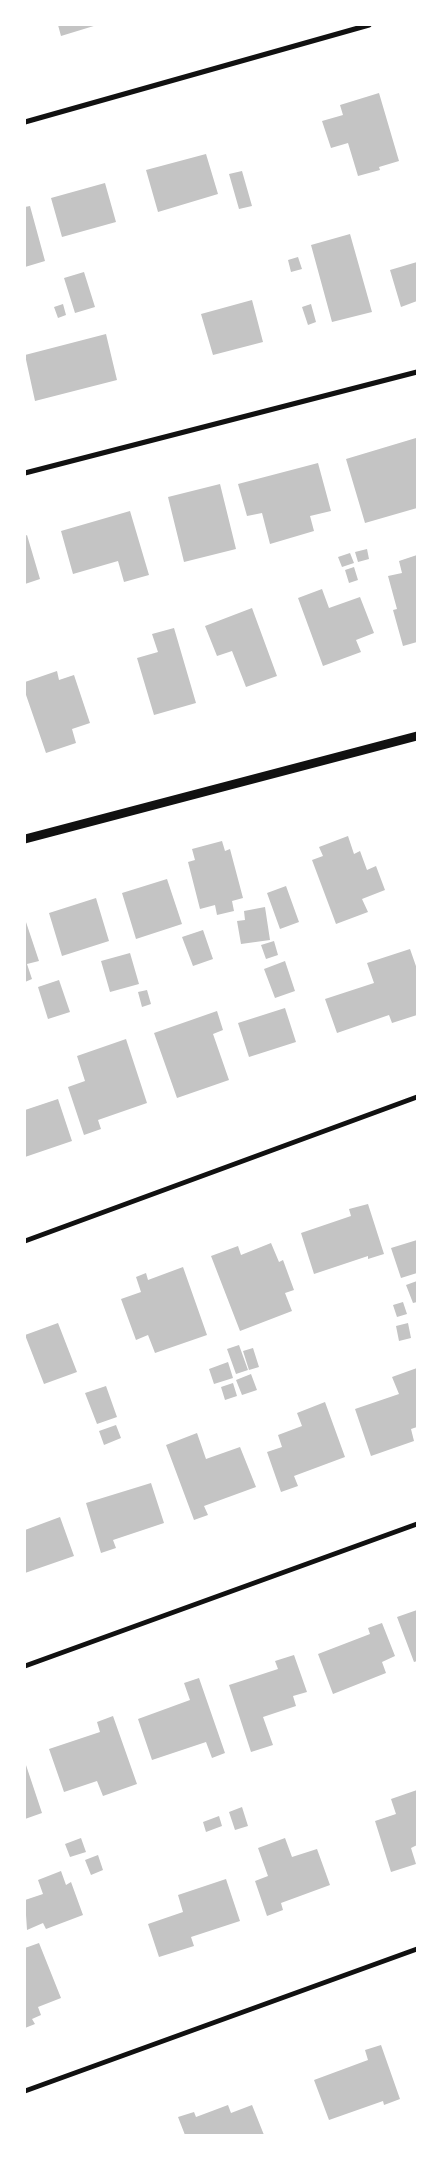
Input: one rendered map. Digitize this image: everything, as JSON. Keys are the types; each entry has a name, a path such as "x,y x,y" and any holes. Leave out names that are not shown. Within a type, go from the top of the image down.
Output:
{"street":[{"path":"25,122 369,25"},
{"path":"25,473 417,372"},
{"path":"25,839 417,736"},
{"path":"25,1241 417,1097"},
{"path":"25,1666 417,1524"},
{"path":"25,2091 417,1949"}],"building":[{"path":"58,25 97,25 61,36"},
{"path":"379,93 399,161 379,167 380,170 358,176 348,143 331,148 322,121 343,115 340,105"},
{"path":"206,154 218,194 158,212 146,170"},
{"path":"242,171 252,206 239,209 229,174"},
{"path":"105,183 116,222 62,237 51,198"},
{"path":"30,206 45,261 25,267 25,207"},
{"path":"350,234 372,312 332,322 311,245"},
{"path":"298,257 302,269 291,272 288,260"},
{"path":"417,262 417,301 401,307 390,270"},
{"path":"84,272 95,307 75,313 64,278"},
{"path":"252,300 263,342 213,355 201,314"},
{"path":"63,304 66,315 58,318 54,307"},
{"path":"311,304 316,322 308,325 302,307"},
{"path":"106,334 117,380 35,401 25,355"},
{"path":"416,438 417,508 365,523 346,459"},
{"path":"318,463 331,511 310,516 314,531 270,544 262,513 247,516 238,484"},
{"path":"220,484 236,549 184,562 168,497"},
{"path":"130,511 149,575 124,582 118,561 73,574 61,531"},
{"path":"27,535 40,579 25,584 25,536"},
{"path":"367,549 369,559 358,562 355,552"},
{"path":"350,553 354,563 342,567 338,557"},
{"path":"417,555 417,642 403,646 393,610 397,609 388,576 402,573 399,561"},
{"path":"354,567 358,580 349,583 345,570"},
{"path":"322,589 329,608 360,597 374,633 356,640 361,652 323,666 298,598"},
{"path":"252,608 277,676 246,687 232,651 217,656 205,626"},
{"path":"174,628 196,703 154,715 137,658 158,652 152,634"},
{"path":"57,671 59,680 74,675 90,723 72,729 76,743 46,753 25,692 25,682"},
{"path":"348,836 354,854 360,851 367,870 376,866 385,890 362,899 368,912 336,924 312,860 323,856 319,847"},
{"path":"222,841 225,851 230,849 243,898 232,901 234,911 217,915 215,905 200,909 188,862 195,860 192,849"},
{"path":"167,879 182,924 136,939 122,893"},
{"path":"286,886 299,922 280,929 267,893"},
{"path":"96,898 109,941 62,956 49,913"},
{"path":"265,907 270,940 241,944 237,921 245,920 244,911"},
{"path":"25,919 39,961 27,964 32,979 25,982"},
{"path":"203,930 213,959 193,966 182,937"},
{"path":"274,941 278,955 266,959 261,945"},
{"path":"410,949 417,969 417,1015 392,1023 389,1015 337,1033 325,999 374,983 367,963"},
{"path":"130,953 139,984 110,992 101,961"},
{"path":"285,961 295,991 275,998 264,969"},
{"path":"59,980 70,1012 48,1019 38,987"},
{"path":"147,990 151,1004 142,1007 138,992"},
{"path":"285,1008 296,1042 249,1057 238,1023"},
{"path":"217,1011 223,1030 213,1034 229,1080 177,1098 154,1033"},
{"path":"126,1039 147,1103 98,1120 101,1129 84,1135 68,1087 85,1081 77,1056"},
{"path":"58,1099 72,1141 25,1157 25,1110"},
{"path":"368,1204 384,1254 368,1259 368,1256 314,1274 301,1233 351,1216 349,1209"},
{"path":"417,1240 417,1273 401,1278 391,1248"},
{"path":"271,1243 279,1262 283,1260 294,1290 285,1293 292,1311 240,1331 211,1256 238,1246 241,1255"},
{"path":"183,1267 207,1335 155,1353 148,1335 136,1340 121,1299 141,1292 136,1277 146,1273 148,1280"},
{"path":"417,1281 417,1302 413,1303 406,1285"},
{"path":"403,1302 407,1314 397,1317 393,1305"},
{"path":"58,1323 77,1372 44,1384 25,1335"},
{"path":"408,1323 411,1338 399,1341 396,1326"},
{"path":"239,1345 248,1370 236,1374 227,1349"},
{"path":"253,1348 259,1367 249,1370 243,1351"},
{"path":"228,1362 233,1378 214,1384 209,1369"},
{"path":"417,1368 417,1427 411,1429 414,1441 371,1456 355,1409 399,1394 392,1377"},
{"path":"251,1374 257,1390 242,1395 236,1380"},
{"path":"233,1383 237,1396 225,1400 221,1387"},
{"path":"106,1386 117,1417 97,1424 85,1393"},
{"path":"325,1402 345,1457 294,1476 298,1486 281,1492 267,1452 282,1447 278,1435 302,1426 297,1413"},
{"path":"116,1425 121,1438 104,1445 99,1431"},
{"path":"197,1433 206,1459 240,1447 256,1487 204,1506 208,1515 194,1520 166,1445"},
{"path":"151,1483 164,1523 113,1540 116,1548 101,1553 86,1503"},
{"path":"60,1517 74,1556 25,1573 25,1530"},
{"path":"417,1610 417,1661 414,1662 397,1617"},
{"path":"382,1623 395,1656 382,1662 386,1673 333,1694 318,1654 370,1634 368,1628"},
{"path":"294,1655 307,1692 293,1696 296,1706 263,1717 273,1745 251,1752 229,1685 278,1669 275,1661"},
{"path":"199,1678 225,1753 212,1758 206,1742 152,1760 138,1719 190,1700 184,1683"},
{"path":"113,1716 137,1784 103,1796 97,1781 64,1792 49,1749 100,1732 97,1722"},
{"path":"25,1762 42,1813 25,1819"},
{"path":"417,1790 417,1845 411,1848 416,1864 391,1872 375,1821 396,1814 391,1799"},
{"path":"242,1807 248,1826 235,1830 229,1812"},
{"path":"219,1816 222,1826 206,1832 203,1822"},
{"path":"81,1838 86,1852 70,1857 65,1844"},
{"path":"285,1838 292,1857 317,1849 330,1885 281,1903 283,1910 267,1916 255,1881 268,1876 258,1848"},
{"path":"98,1855 103,1870 91,1875 85,1860"},
{"path":"61,1871 66,1885 71,1882 83,1915 46,1929 43,1923 27,1930 25,1900 43,1894 38,1880"},
{"path":"226,1879 240,1921 191,1937 194,1946 159,1957 148,1924 183,1912 178,1895"},
{"path":"39,1943 61,1998 38,2007 41,2015 32,2019 35,2024 25,2028 25,1948"},
{"path":"381,2045 400,2099 384,2105 383,2101 329,2120 314,2080 368,2060 365,2050"},
{"path":"228,2105 231,2113 252,2105 264,2135 185,2135 178,2117 194,2112 196,2117"}]}
